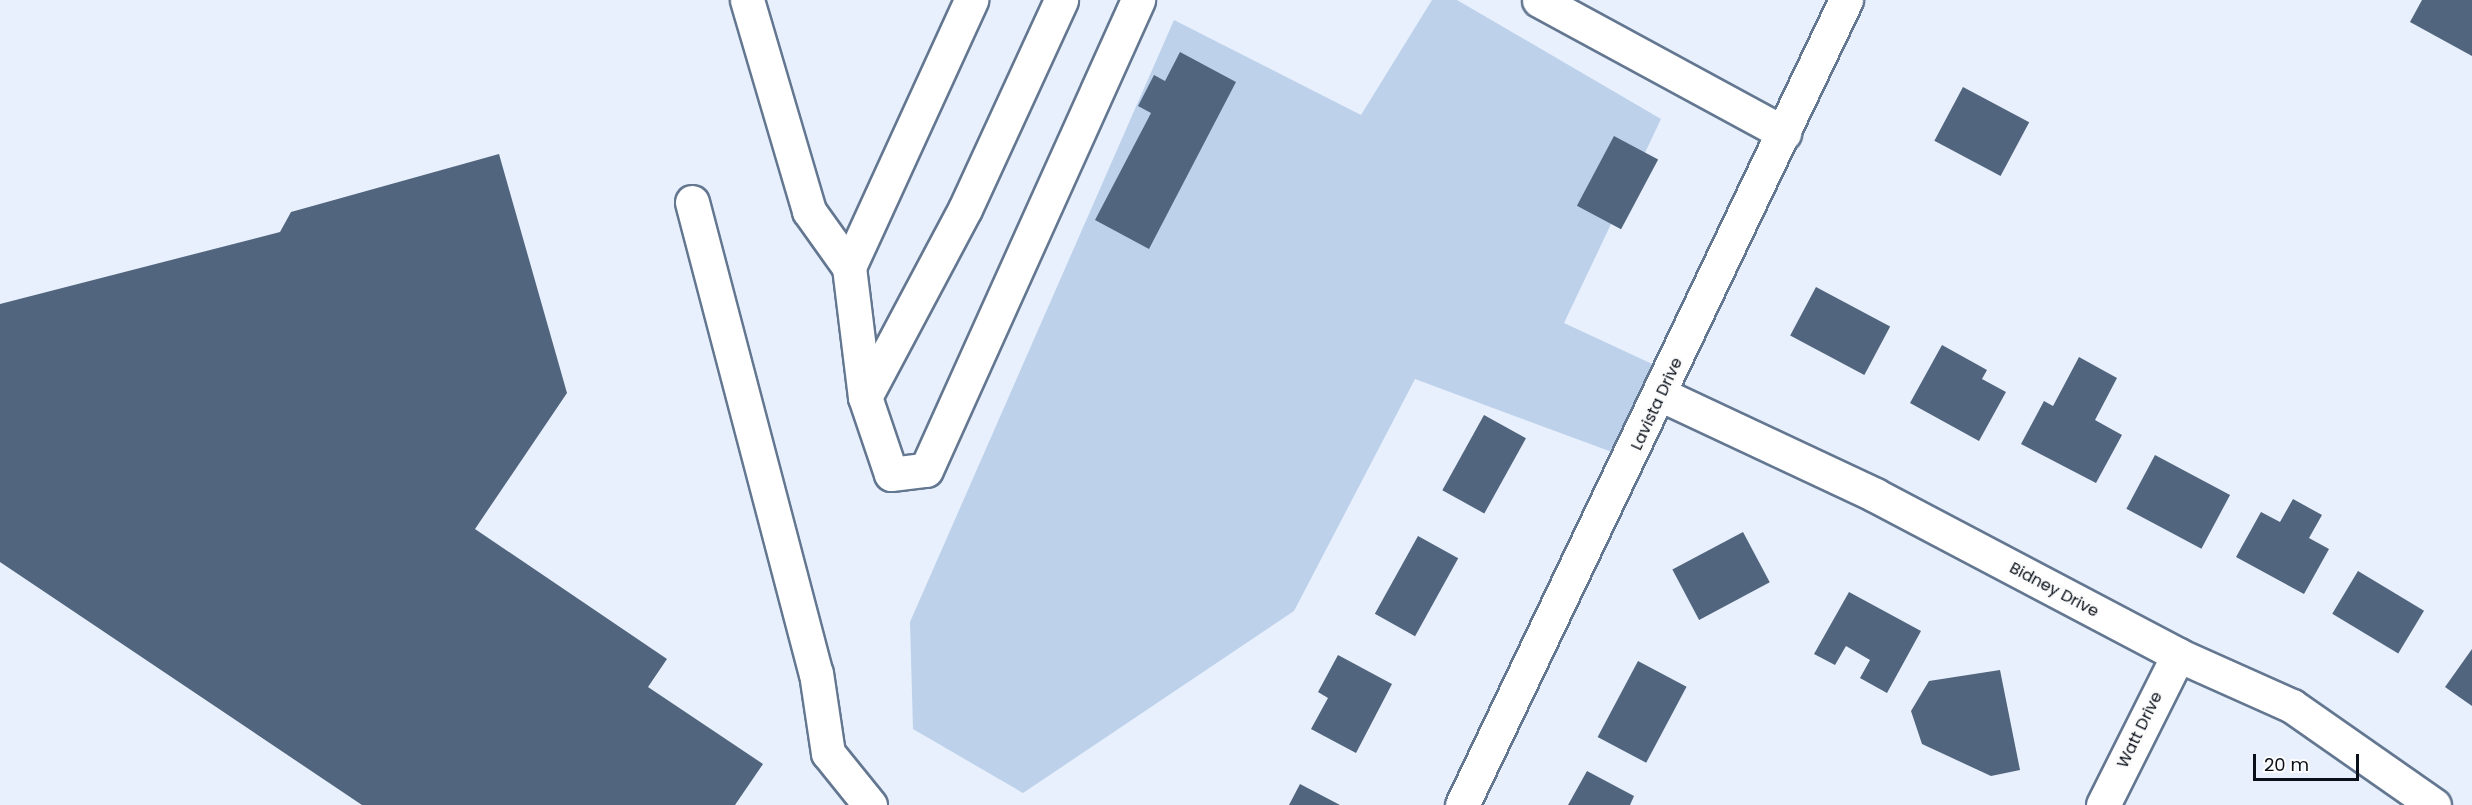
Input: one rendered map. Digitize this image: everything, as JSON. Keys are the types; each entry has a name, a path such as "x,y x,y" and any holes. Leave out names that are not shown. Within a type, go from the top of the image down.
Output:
{"street":[{"path":"747,0 809,211 849,267 866,396 891,474 926,470 1138,0"},
{"path":"849,267 971,0"},
{"path":"866,396 965,209 1061,0"},
{"path":"1539,0 1784,133"},
{"name":"Lavista Drive","path":"1462,805 1662,395 1846,0"},
{"path":"692,202 816,673 828,753 863,790 870,805"},
{"name":"Bidney Drive","path":"1662,395 1875,495 2178,655 2292,706 2434,805"},
{"name":"Watt Drive","path":"2103,805 2178,655"}],"shaded area":[{"path":"1432,0 1457,0 1661,119 1564,323 1663,369 1620,455 1415,379 1294,611 1023,793 913,729 910,622 1174,20 1361,115"}],"building":[{"path":"2422,0 2472,0 2472,56 2410,22"},
{"path":"1180,52 1236,82 1149,249 1095,220 1151,113 1138,106 1154,75 1165,81"},
{"path":"1963,87 2029,122 2001,176 1934,141"},
{"path":"1614,136 1658,159 1621,229 1577,206"},
{"path":"499,154 567,393 475,529 667,659 648,687 763,764 735,805 362,805 0,562 0,304 280,232 291,212"},
{"path":"1816,287 1890,326 1864,375 1790,336"},
{"path":"1942,345 1987,370 1982,379 2006,392 1979,441 1910,403"},
{"path":"2079,357 2117,378 2095,420 2122,435 2096,483 2021,444 2044,401 2053,406"},
{"path":"1484,415 1526,438 1484,513 1442,490"},
{"path":"2155,455 2230,495 2201,549 2126,509"},
{"path":"2293,499 2322,515 2309,538 2329,549 2304,594 2236,557 2261,512 2280,522"},
{"path":"1743,532 1770,582 1699,620 1672,570"},
{"path":"1418,536 1458,558 1415,636 1375,614"},
{"path":"2358,571 2424,611 2398,654 2332,614"},
{"path":"1849,592 1921,631 1887,693 1860,678 1870,660 1846,646 1835,665 1814,654"},
{"path":"2472,649 2472,706 2445,687"},
{"path":"1338,655 1392,684 1356,753 1311,729 1328,698 1318,692"},
{"path":"1638,661 1687,687 1646,763 1598,737"},
{"path":"2000,670 2020,770 1991,776 1922,744 1911,711 1929,681"},
{"path":"1587,771 1634,796 1630,805 1568,805"},
{"path":"1300,784 1340,805 1289,805"}]}
